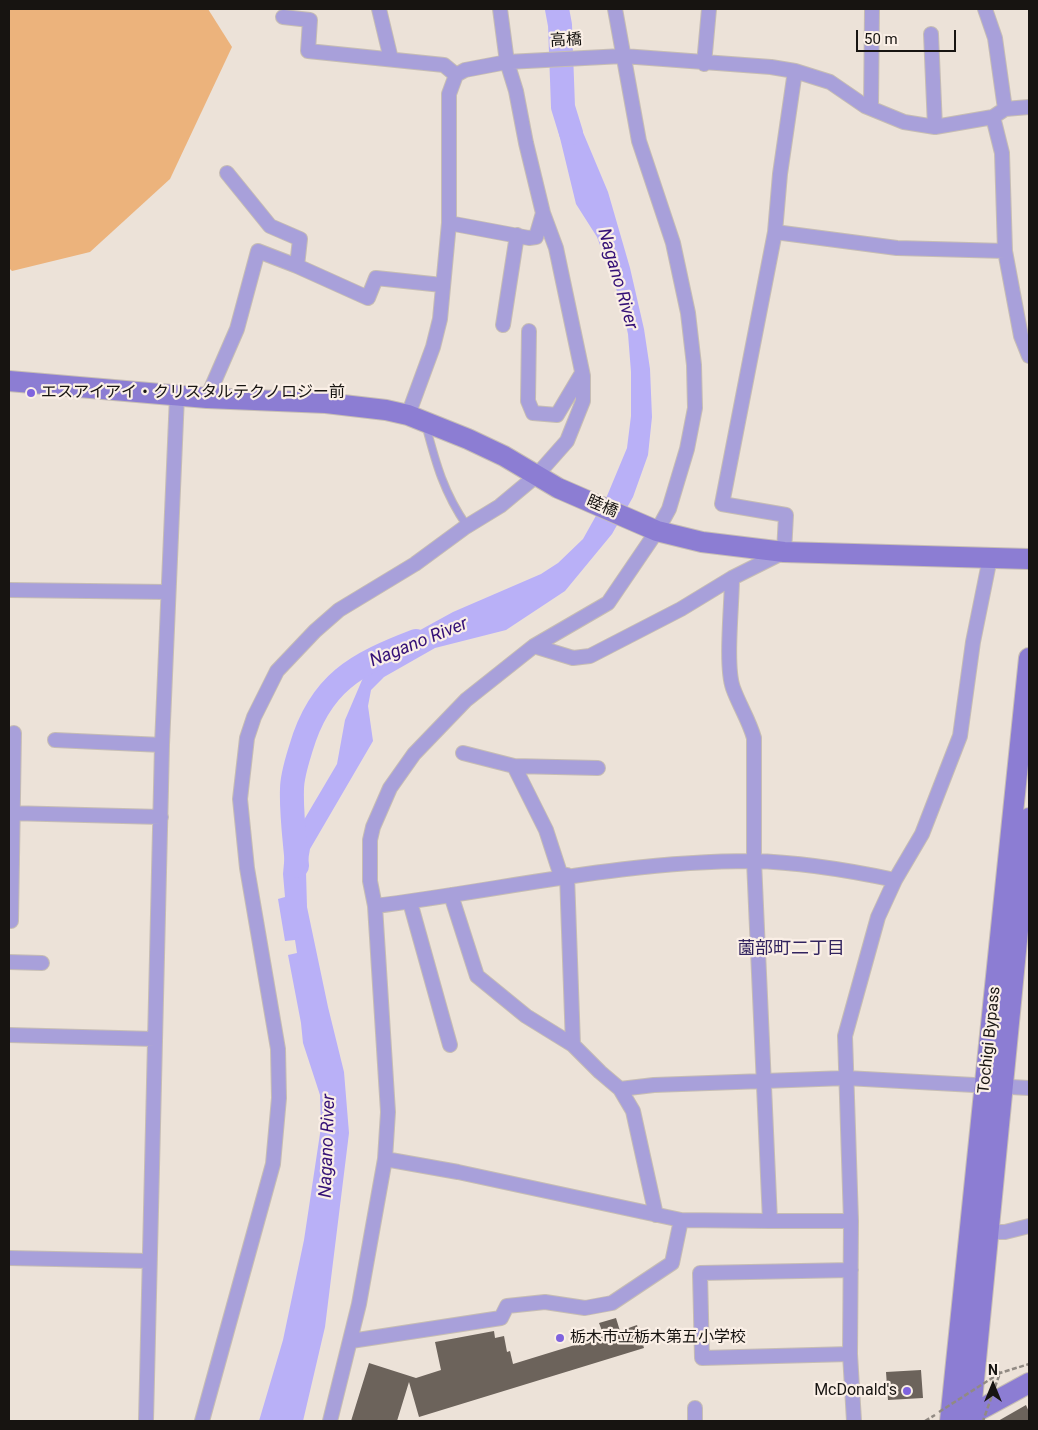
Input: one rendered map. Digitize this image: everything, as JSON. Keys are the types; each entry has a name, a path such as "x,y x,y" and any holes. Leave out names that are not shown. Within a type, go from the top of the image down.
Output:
{"main road":[{"name":"睦橋","path":"9,381 177,396 326,403 378,409 416,418 504,456 558,488 652,529 710,543 784,552 1029,559"},
{"name":"Tochigi Bypass","path":"970,1420 980,1232 1029,658"},
{"name":"Tochigi Bypass","path":"993,1087 1029,818"},
{"name":"Tochigi Bypass","path":"945,1417 980,1232"},
{"path":"970,1420 1029,1383"}],"street":[{"path":"379,9 391,59"},
{"path":"202,1421 273,1164 279,1098 278,1048 273,1011 243,834 240,799 246,738 264,694 277,671 314,630 339,610 415,564 467,526 500,506 536,476 567,442 583,401 582,373 556,248 543,213 516,92 507,62 500,9"},
{"path":"330,1421 351,1341 373,1233 384,1159 388,1103 375,906 370,881 370,840 372,827 390,788 414,754 466,700 534,646 608,603 652,529 669,508 688,449 695,408 694,365 688,313 673,243 639,141 617,56 615,9"},
{"path":"704,64 709,9"},
{"path":"871,108 872,9"},
{"path":"985,9 995,38 1002,152 1005,251 1021,336 1029,356"},
{"path":"283,17 310,20 308,51 444,65 456,75 451,84 449,94 449,223 440,319 416,418"},
{"path":"931,34 935,127"},
{"name":"高橋","path":"456,75 476,67 507,62 617,56 704,64 771,67 795,71 830,82 871,108 904,122 935,127 1029,107"},
{"path":"534,646 573,658 590,656 681,609 732,578 784,552 786,514 722,504 775,232 780,174 795,71"},
{"path":"227,173 270,226 300,239 297,266"},
{"path":"449,223 536,237 543,213"},
{"path":"775,232 897,248 1005,251"},
{"path":"503,325 517,235"},
{"path":"208,398 237,329 258,251 297,266 368,298 376,278 442,285"},
{"path":"529,331 528,401 533,413 557,415 582,373"},
{"path":"146,1421 162,744 167,592 177,396"},
{"path":"854,1421 850,1354 851,1220 845,1036 867,951 878,917 895,880 922,834 960,736 973,642 990,558"},
{"path":"732,578 730,663 732,686 749,720 754,738 754,862 770,1221"},
{"path":"9,590 167,592"},
{"path":"11,922 11,813 14,733"},
{"path":"55,740 162,744"},
{"path":"463,752 514,766 598,768"},
{"path":"514,766 546,830 564,876 573,1045"},
{"path":"11,813 161,817"},
{"path":"375,906 410,902 564,876 679,864 754,862 844,869 895,880"},
{"path":"451,895 477,976 526,1016 573,1045 620,1089 632,1111 656,1215"},
{"path":"410,902 450,1044"},
{"path":"9,962 42,963"},
{"path":"9,1035 155,1039"},
{"path":"620,1089 846,1078 1029,1088"},
{"path":"384,1159 458,1172 681,1220 851,1220"},
{"path":"351,1341 501,1318 507,1306 546,1302 585,1308 612,1303 672,1264 681,1220"},
{"path":"980,1232 1005,1232 1029,1226"},
{"path":"9,1258 149,1261"},
{"path":"850,1354 702,1358 700,1273 851,1270"}],"lane":[{"path":"416,418 450,502 467,526"}],"path":[{"path":"945,1417 1000,1373 1029,1364"},
{"path":"990,1365 1000,1373"},
{"path":"970,1420 1000,1373"}],"shaded area":[{"path":"9,9 208,9 232,47 170,179 90,252 12,271 9,268"}],"water":[{"path":"569,99 608,192 630,268 644,329 650,369 652,417 648,455 633,497 612,534 565,591 506,630 435,648 384,677 371,690 368,706 373,741 310,849 306,872 307,907 344,1072 349,1133 325,1327 303,1421 259,1421 283,1340 304,1240 321,1127 320,1095 303,1043 288,955 297,953 295,940 285,941 278,899 285,897 283,874 285,852 337,764 345,720 368,666 402,640 453,612 541,574 558,563 583,539 607,496 627,448 631,416 631,372 628,334 621,302 597,237 576,204 552,105"}],"building":[{"path":"616,1318 620,1331 637,1325 644,1348 419,1417 409,1382 397,1421 351,1421 369,1363 416,1378 441,1370 435,1342 494,1331 495,1338 504,1336 507,1352 510,1351 513,1364 604,1336 599,1323"},
{"path":"921,1370 923,1398 888,1400 886,1372"},
{"path":"1026,1405 1029,1412 1029,1421 998,1421"}],"waterway":[{"name":"Nagano River","path":"557,9 560,25 563,107 571,133"},
{"name":"Nagano River","path":"297,866 292,808 293,779 309,726 319,707 330,692 358,668 375,658 416,641"}],"place":[{"name":"エスアイアイ・クリスタルテクノロジー前","path":"31,393"},
{"name":"栃木市立栃木第五小学校","path":"560,1338"},
{"name":"McDonald's","path":"907,1391"}],"district":[{"name":"薗部町二丁目","path":"791,949"}]}
